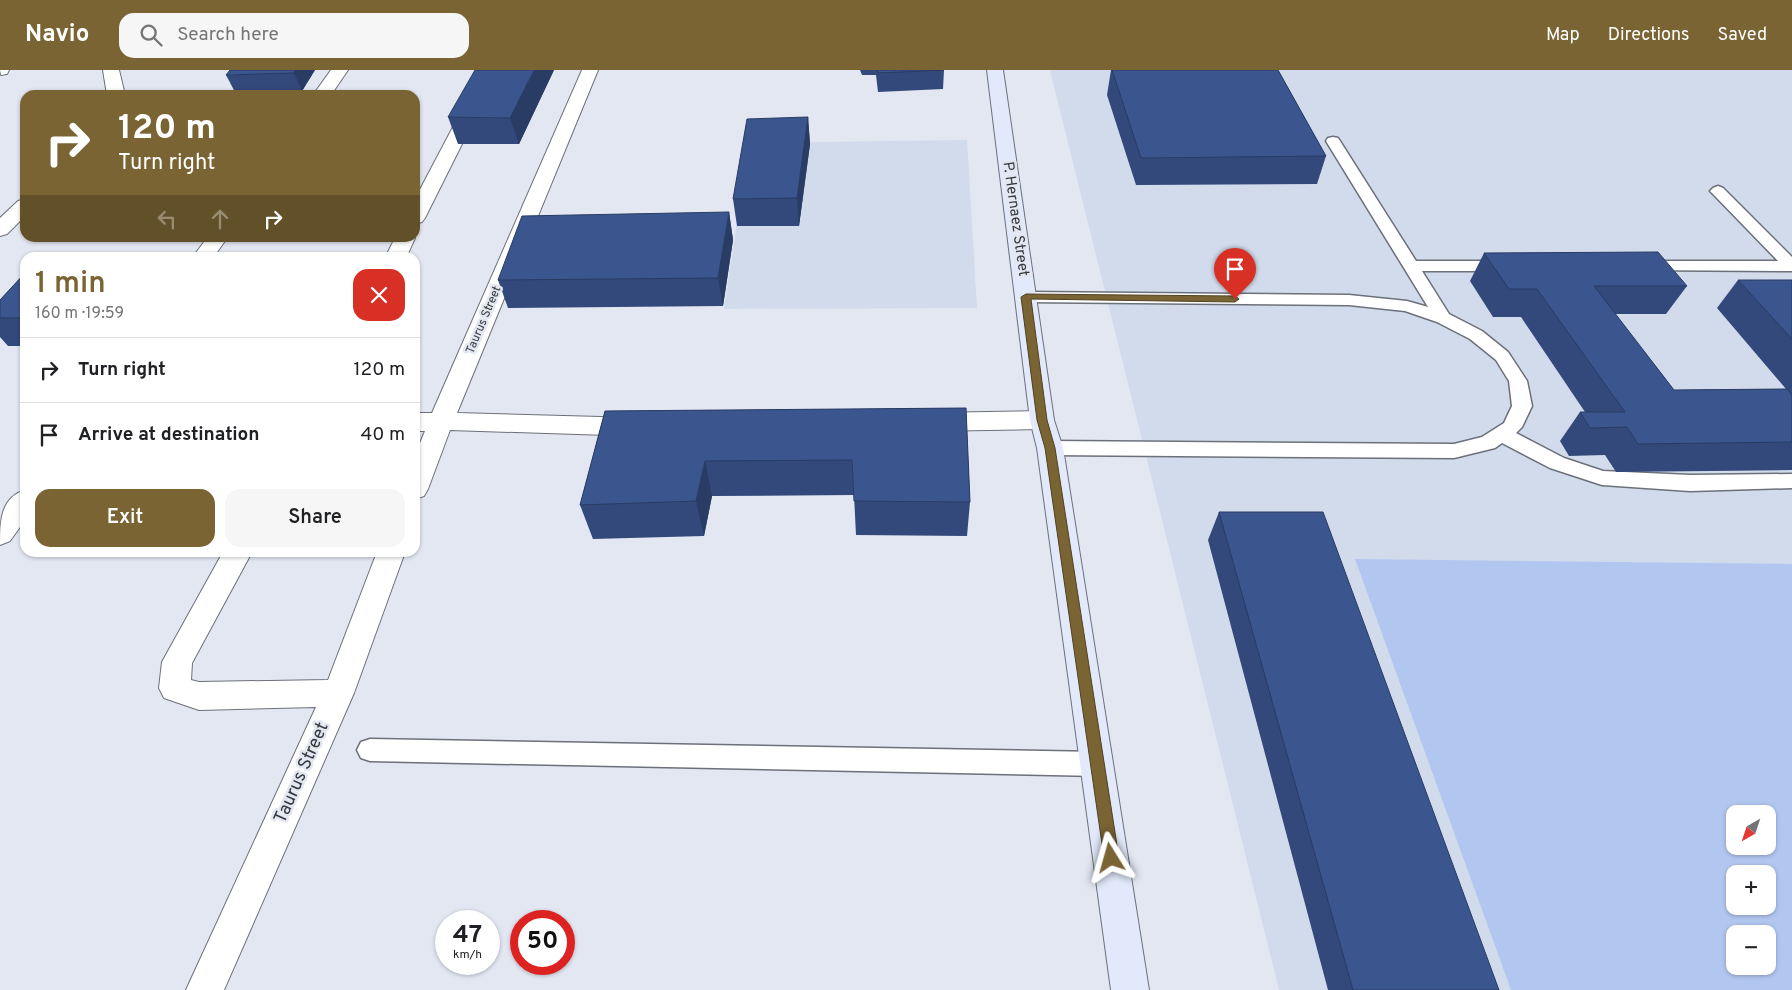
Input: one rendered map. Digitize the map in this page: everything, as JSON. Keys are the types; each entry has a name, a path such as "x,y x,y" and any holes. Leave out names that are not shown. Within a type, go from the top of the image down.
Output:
{"main road":[{"name":"P. Hernaez Street","path":"995,70 1042,420 1050,448 1130,990"}],"street":[{"path":"111,70 115,90"},
{"path":"326,90 340,70"},
{"path":"420,208 490,70"},
{"name":"Taurus Street","path":"420,476 440,423 590,70"},
{"path":"0,230 20,210"},
{"path":"904,423 1042,420"},
{"path":"420,422 482,421 613,428 662,427"},
{"path":"0,534 20,507"},
{"path":"235,557 177,662 175,688 199,696 338,693"},
{"name":"Taurus Street","path":"204,990 338,693 389,557"}],"lane":[{"path":"1333,141 1443,318"},
{"path":"1718,192 1790,263"},
{"path":"1626,266 1790,263"},
{"path":"1411,266 1518,266"},
{"path":"1026,297 1349,300 1406,306 1443,318 1476,335 1502,356 1518,381 1522,406 1512,427 1502,434 1488,443 1454,451 1050,448"},
{"path":"1502,434 1557,463 1602,478 1690,483 1792,481"},
{"path":"370,750 1098,764"}],"shaded area":[{"path":"1050,70 1792,70 1792,990 1279,990"},
{"path":"967,140 977,308 724,309 749,143"},
{"path":"1355,559 1792,564 1792,990 1511,990"}],"building":[{"path":"230,70 295,70 294,73 226,75"},
{"path":"475,70 534,70 510,118 448,117"},
{"path":"877,70 944,70 878,73"},
{"path":"1112,70 1278,70 1326,156 1141,158"},
{"path":"808,117 797,198 733,199 747,119"},
{"path":"729,212 718,278 498,280 522,216"},
{"path":"1658,252 1687,286 1594,286 1674,390 1787,389 1792,395 1792,442 1638,444 1627,427 1590,428 1580,412 1625,412 1537,289 1509,289 1484,253"},
{"path":"20,278 20,318 0,318 0,300"},
{"path":"1738,280 1792,280 1792,339"},
{"path":"966,408 970,502 854,501 852,460 705,461 696,501 580,505 605,411"},
{"path":"1219,512 1323,512 1499,990 1353,990"}],"route":[{"path":"1111,858 1050,448 1042,420 1026,297 1235,299"}]}
